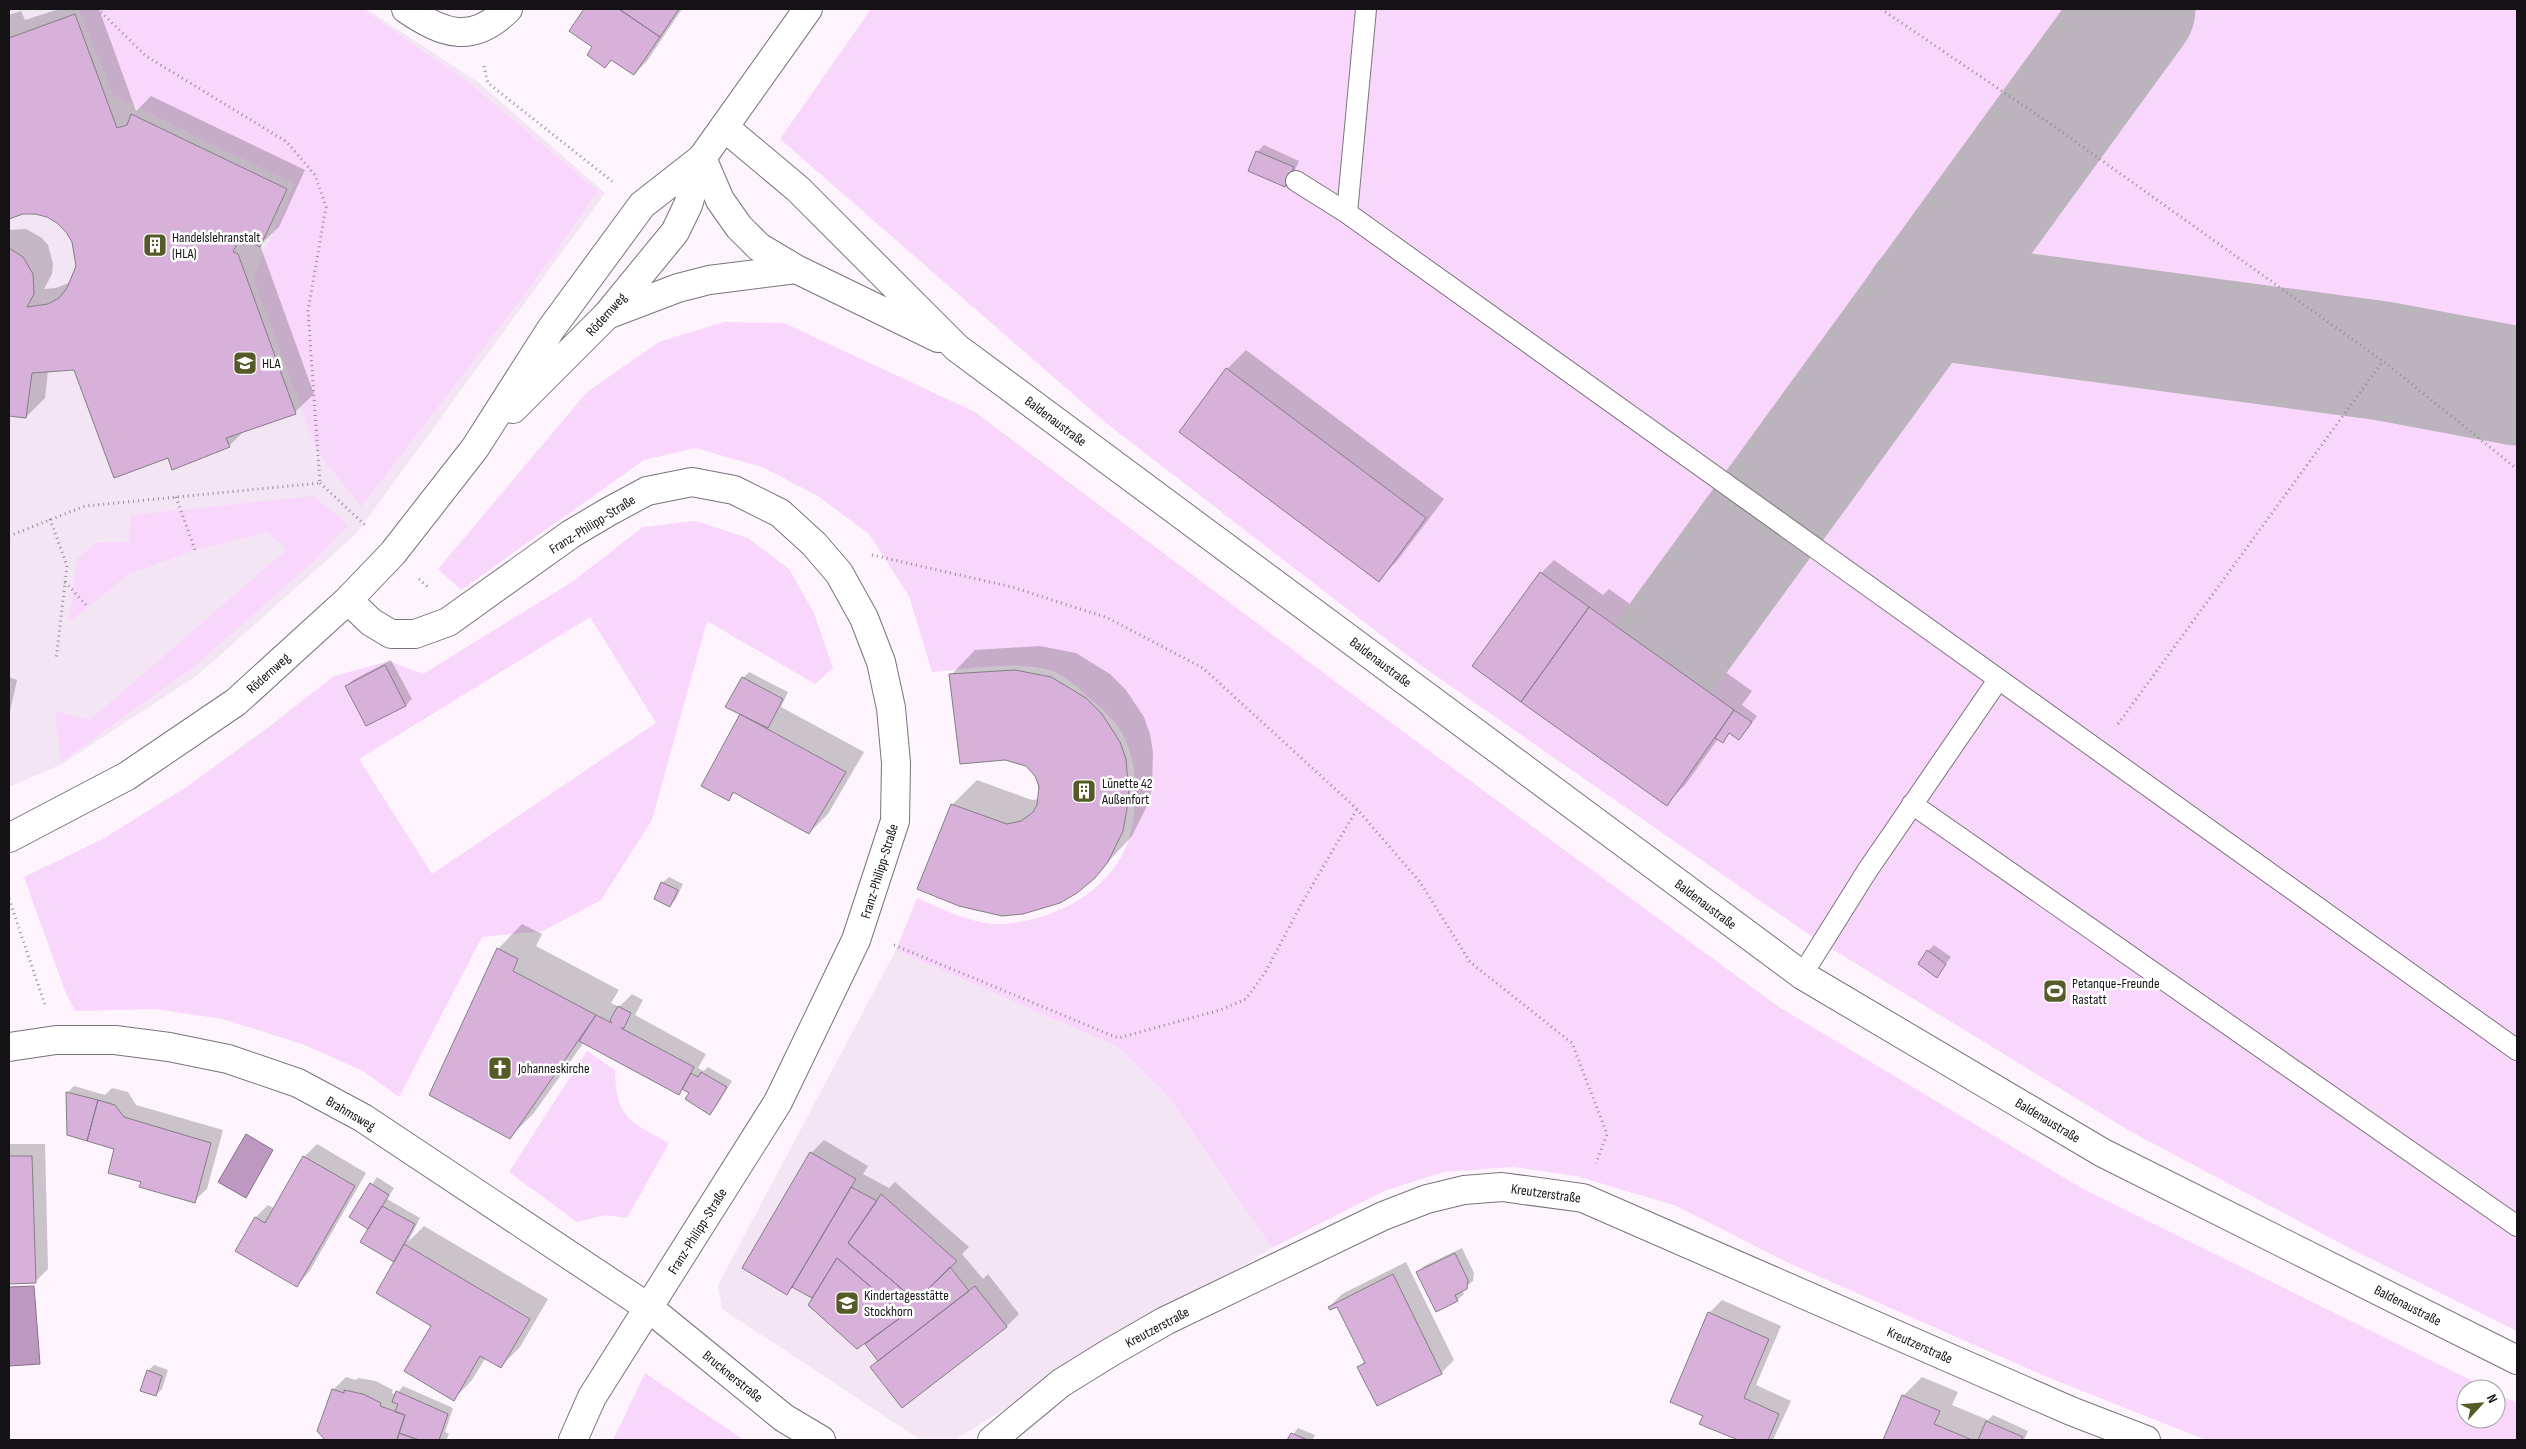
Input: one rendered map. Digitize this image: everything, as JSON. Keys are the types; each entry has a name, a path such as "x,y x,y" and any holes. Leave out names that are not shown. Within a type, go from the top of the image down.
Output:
{"street":[{"path":"406,9 427,23 452,32 474,32 497,20 508,9"},
{"name":"Rödernweg","path":"9,838 127,776 236,702 348,600 393,552 475,448 551,329 642,205 702,158 808,9"},
{"name":"Baldenaustraße","path":"724,128 798,189 957,348 1802,976 2103,1153 2517,1360"},
{"name":"Rödernweg","path":"475,448 607,315 675,232 688,205 702,158"},
{"name":"Baldenaustraße","path":"702,158 720,200 740,227 760,246 796,269 957,348"},
{"path":"607,315 678,288 709,280 796,269"},
{"name":"Franz-Philipp-Straße","path":"348,600 371,622 398,636 415,634 448,622 571,534 608,512 647,491 692,482 734,490 780,513 814,544 839,574 864,618 881,662 891,708 896,763 895,821 860,931 778,1102 592,1397 573,1440"},
{"name":"Brahmsweg","path":"9,1047 56,1040 115,1040 168,1047 228,1059 298,1083 363,1118 649,1308"},
{"name":"Kreutzerstraße","path":"992,1440 1061,1384 1165,1321 1383,1216 1427,1199 1464,1190 1502,1187 1583,1198 2062,1408 2146,1440"},
{"name":"Brucknerstraße","path":"649,1308 784,1418 821,1440"}],"lane":[{"path":"1347,213 1366,9"},
{"path":"1296,181 1347,213 2517,1050"},
{"path":"1802,976 1867,871 1998,680"},
{"path":"1912,804 2517,1226"}],"path":[{"path":"98,9 146,56 287,142 315,175 326,207 308,311 320,483 457,616"},
{"path":"1881,9 2052,124 2383,361 2517,469"},
{"path":"474,32 488,82 642,205"},
{"path":"2099,750 2383,361"},
{"path":"9,536 85,506 320,483"},
{"path":"176,497 195,550"},
{"path":"50,519 67,566 56,660"},
{"path":"839,574 874,554 1012,588 1108,618 1203,668 1357,809 1420,882 1470,962 1572,1043 1607,1134 1583,1198"},
{"path":"65,582 88,607"},
{"path":"860,931 1118,1038 1220,1010 1246,999 1266,971 1302,903 1357,809"},
{"path":"9,899 56,1040"}],"shaded area":[{"name":"HLA","path":"9,9 366,9 478,82 605,193 356,534 199,674 62,764 9,787"},
{"path":"79,9 362,9 469,83 598,191 531,286 361,507 317,451 253,277 295,184 113,95"},
{"path":"871,9 2517,9 2517,1331 2353,1250 2128,1130 1814,938 1416,662 1106,423 780,139"},
{"path":"724,322 784,323 975,412 1360,700 1779,1007 2083,1189 2469,1379 2456,1379 2456,1429 2506,1429 2506,1398 2517,1403 2517,1440 2206,1440 2047,1377 1791,1264 1674,1205 1576,1176 1514,1167 1444,1172 1384,1191 1272,1248 1167,1095 1120,1048 896,950 917,898 959,916 980,922 1003,924 1021,922 1058,911 1075,902 1091,891 1117,864 1126,847 1134,815 1135,780 1132,758 1118,727 1105,712 1073,684 1063,676 1052,671 1024,666 993,666 932,672 909,596 869,534 818,496 762,467 695,448 644,460 461,590 438,569 587,392 659,342"},
{"path":"314,496 348,525 318,557 196,665 61,762 55,711 90,720 286,550 268,532 195,550 129,574 69,622 77,559 96,543 129,542 131,515"},
{"path":"696,521 748,538 789,569 814,613 833,668 815,684 707,621 652,820 601,900 543,931 482,937 399,1097 363,1071 305,1045 223,1019 155,1009 75,1011 65,991 24,877 101,840 188,786 334,676 389,661 423,674 572,582 643,527","holes":["590,617 656,723 432,874 359,759"]},
{"path":"896,950 1120,1048 1167,1095 1272,1248 954,1440 921,1440 722,1309 718,1285"},
{"path":"587,1051 615,1070 618,1099 627,1116 644,1129 669,1143 627,1218 605,1215 577,1222 509,1172"},
{"path":"246,1134 273,1150 246,1198 218,1182"},
{"path":"34,1286 40,1364 9,1366 9,1287"},
{"path":"645,1373 744,1440 613,1440"}],"building":[{"path":"584,9 619,9 660,37 634,75 611,60 605,68 587,55 592,47 569,31"},
{"path":"619,9 679,9 660,37"},
{"name":"Handelslehranstalt (HLA)","path":"75,14 117,128 127,125 131,114 287,189 260,247 240,237 233,252 238,254 296,414 226,438 230,447 172,470 168,458 114,478 74,370 32,373 26,418 9,416 9,248 23,257 33,274 34,294 27,307 48,304 59,298 67,288 76,266 72,242 57,223 47,217 35,214 23,214 9,219 9,38"},
{"path":"1256,151 1294,167 1285,187 1248,171"},
{"path":"1226,368 1426,518 1379,582 1179,432"},
{"path":"1540,572 1589,607 1521,702 1472,666"},
{"path":"1589,607 1734,710 1667,806 1521,702"},
{"path":"385,665 406,706 366,726 345,686"},
{"name":"Lünette 42 Außenfort","path":"1015,670 1051,677 1086,698 1102,714 1120,742 1126,759 1129,797 1123,831 1108,862 1095,878 1077,893 1060,903 1023,914 1002,916 959,906 917,889 951,804 1007,824 1021,821 1033,812 1037,805 1039,786 1035,776 1026,766 1005,760 960,764 949,674"},
{"path":"742,677 783,699 768,728 725,707"},
{"path":"1734,710 1752,722 1739,740 1729,733 1723,743 1715,738"},
{"path":"740,714 846,772 809,834 733,792 729,801 701,786"},
{"path":"661,882 678,890 670,907 654,899"},
{"name":"Johanneskirche","path":"497,948 518,959 513,971 596,1015 510,1139 429,1095"},
{"path":"1927,950 1946,964 1937,978 1918,964"},
{"path":"618,1006 631,1013 624,1028 621,1028 694,1067 679,1095 579,1041 596,1015 612,1023 610,1020"},
{"path":"701,1072 727,1087 710,1115 685,1099 689,1093 682,1089 691,1073 698,1077"},
{"path":"66,1092 98,1100 87,1141 67,1135"},
{"path":"98,1100 115,1105 124,1117 211,1143 195,1203 139,1187 141,1182 108,1173 114,1149 87,1141"},
{"path":"810,1152 856,1179 787,1295 742,1268"},
{"path":"9,1156 32,1156 36,1283 9,1284"},
{"path":"303,1156 355,1186 297,1287 235,1251 255,1217 265,1223"},
{"path":"370,1183 389,1195 368,1229 349,1217"},
{"path":"851,1187 877,1201 848,1243 916,1301 950,1267 969,1291 878,1361 865,1344 904,1315 837,1258 812,1298 792,1287"},
{"path":"881,1194 957,1261 916,1301 848,1243"},
{"path":"382,1206 415,1224 394,1262 360,1242"},
{"path":"404,1244 530,1319 501,1368 480,1356 454,1401 404,1371 431,1326 376,1293"},
{"path":"1455,1253 1468,1280 1467,1289 1455,1295 1458,1301 1436,1312 1416,1272"},
{"path":"837,1258 904,1315 857,1349 808,1305"},
{"path":"1393,1274 1442,1374 1377,1406 1357,1367 1365,1363 1337,1307 1330,1310 1328,1307"},
{"path":"975,1286 1007,1327 902,1408 870,1367"},
{"path":"1708,1312 1769,1339 1744,1398 1779,1414 1768,1440 1738,1440 1699,1424 1703,1416 1670,1402"},
{"path":"147,1370 162,1376 156,1396 140,1391"},
{"path":"332,1389 344,1393 344,1390 363,1394 381,1403 380,1406 405,1415 397,1440 325,1440 317,1431"},
{"path":"396,1391 448,1414 439,1440 419,1440 399,1433 405,1415 395,1412 398,1404 392,1402"},
{"path":"1902,1395 1940,1411 1934,1424 1972,1440 1883,1440"},
{"path":"1986,1421 2023,1437 2021,1440 1978,1440"},
{"path":"399,1433 419,1440 397,1440"},
{"path":"1291,1433 1308,1440 1287,1440"}],"taxiway":[{"path":"1663,659 2136,9"},
{"path":"1924,299 2383,361 2517,386"}],"place":[{"name":"Handelslehranstalt (HLA)","path":"155,245"},
{"name":"HLA","path":"245,363"},
{"name":"Lünette 42 Außenfort","path":"1084,791"},
{"name":"Petanque-Freunde Rastatt","path":"2055,991"},
{"name":"Johanneskirche","path":"500,1068"},
{"name":"Kindertagesstätte Stockhorn","path":"847,1303"}]}
